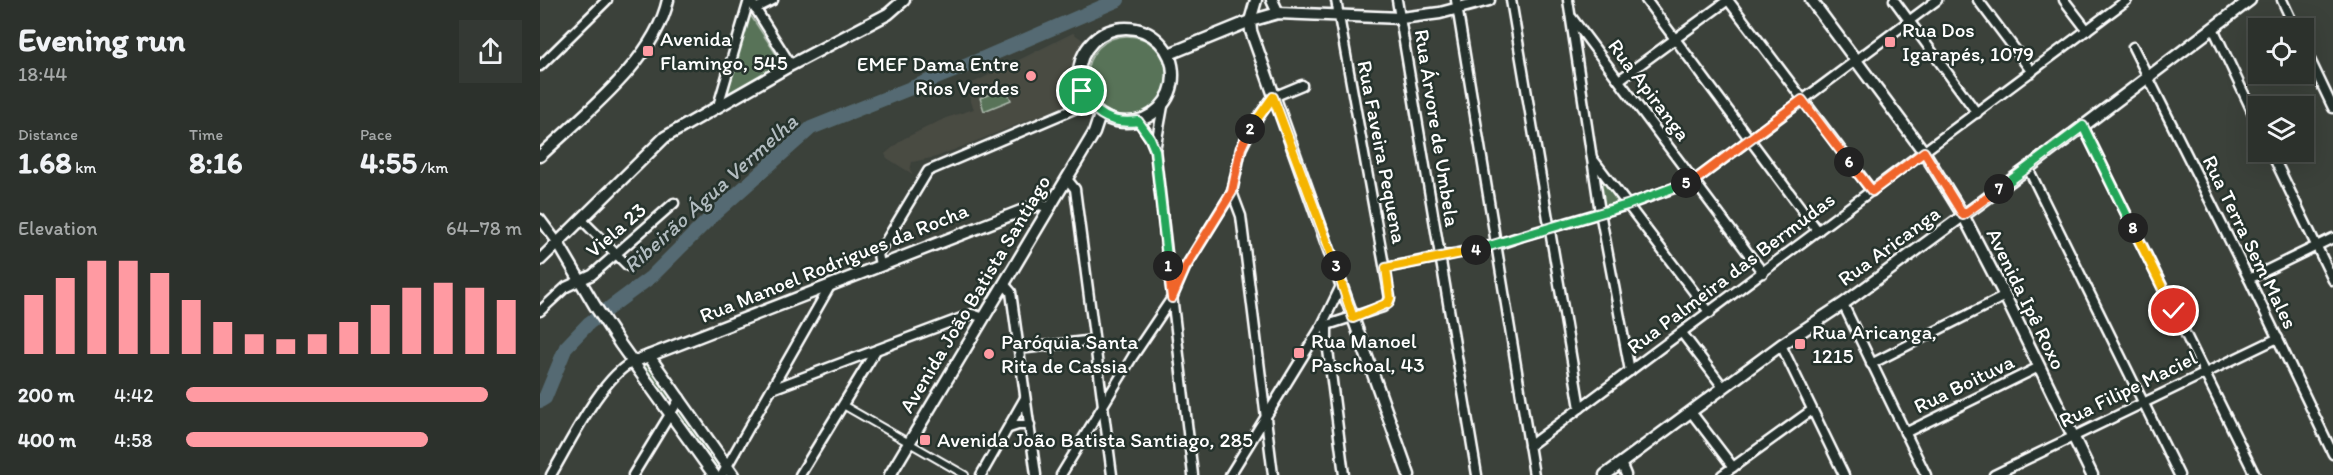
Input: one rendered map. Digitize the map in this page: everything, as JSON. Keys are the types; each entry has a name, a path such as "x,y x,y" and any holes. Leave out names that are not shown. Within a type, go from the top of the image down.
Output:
{"street":[{"path":"540,66 607,0"},
{"path":"540,156 626,74 654,36 665,15 668,0"},
{"path":"749,0 791,65"},
{"path":"718,106 749,0"},
{"path":"755,9 773,0"},
{"path":"540,260 656,145 718,106 888,14 904,0"},
{"path":"1256,0 1250,21 1251,32 1409,475"},
{"path":"1262,0 1265,16"},
{"path":"1272,0 1278,14"},
{"name":"Rua Faveira Pequena","path":"1336,0 1390,298 1383,307 1353,318"},
{"name":"Rua Árvore de Umbela","path":"1397,0 1477,475"},
{"path":"1169,54 1265,16 1278,14 1401,18 1490,0"},
{"path":"1511,0 1580,408"},
{"path":"1568,0 1600,212 1630,371"},
{"path":"1646,0 1818,231"},
{"path":"1619,80 1728,0 1872,191"},
{"name":"Avenida Ipê Roxo","path":"1810,0 1924,152 1963,215 2092,475"},
{"path":"1894,0 1977,113"},
{"path":"1386,268 1496,246 1549,227 1627,205 1694,181 1937,0"},
{"path":"1978,0 2032,72"},
{"path":"2064,0 2087,30"},
{"name":"Rua Palmeira das Bermudas","path":"1529,446 2127,0"},
{"name":"Rua Aricanga","path":"1605,475 1781,345 1843,304 2028,168 2250,0"},
{"path":"2282,0 2290,18"},
{"path":"1457,5 1534,475"},
{"name":"Rua Apiranga","path":"1570,15 1763,273"},
{"path":"1127,28 1139,30 1156,39 1169,54 1174,76 1169,97 1152,116 1138,121 1116,121 1100,115 1088,103 1079,78 1080,66 1084,53 1102,35 1127,28"},
{"path":"2213,28 2248,103"},
{"name":"Rua Terra Sem Males","path":"2133,47 2333,454"},
{"path":"2314,68 2333,108"},
{"path":"1061,475 1133,356 1172,298 1185,268 1232,192 1241,148 1248,133 1273,97 1302,85"},
{"path":"879,265 878,254 925,173 932,168 1088,103"},
{"path":"1155,150 1163,106"},
{"name":"Avenida João Batista Santiago","path":"890,475 1094,133 1100,115"},
{"path":"1094,133 1116,121"},
{"path":"1138,121 1155,150 1193,475"},
{"path":"2083,126 2255,475"},
{"path":"1591,157 1710,313"},
{"path":"2276,162 2333,280"},
{"path":"2028,168 2179,475"},
{"path":"1067,179 1075,189 1112,475"},
{"path":"1232,192 1241,216 1273,475"},
{"name":"Viela 23","path":"540,311 566,287 592,275 674,203"},
{"name":"Rua Manoel Rodrigues da Rocha","path":"633,362 1039,204 1050,207"},
{"path":"540,219 558,243 595,306 669,415 714,475"},
{"path":"582,220 628,267"},
{"path":"2249,279 2333,238"},
{"path":"1004,284 1011,292 1036,475"},
{"path":"1230,475 1324,326 1342,284"},
{"path":"649,356 680,398 727,472 830,286"},
{"path":"1871,364 2005,296"},
{"path":"1843,304 1926,475"},
{"path":"772,389 972,314 984,318"},
{"path":"1324,326 1353,318"},
{"path":"1324,326 1344,475"},
{"path":"1682,333 1724,387"},
{"name":"Rua Filipe Maciel","path":"1994,475 2278,338"},
{"path":"1019,349 1094,340"},
{"path":"1781,345 1844,475"},
{"path":"800,475 875,351"},
{"path":"551,475 615,373 633,362"},
{"name":"Rua Boituva","path":"1905,433 2038,368"},
{"path":"633,475 680,398"},
{"path":"981,475 1025,398"},
{"path":"843,405 965,475"},
{"path":"1722,475 1812,410"},
{"path":"1691,412 1733,467"},
{"path":"1009,428 1018,424 1030,425"},
{"path":"1621,463 1626,475"}],"shaded area":[{"name":"EMEF Dama Entre Rios Verdes","path":"1073,33 1084,41 1074,64 1076,101 936,157 912,162 910,170 914,175 887,158 885,154 903,139 946,118 974,109 965,87"}],"green space":[{"path":"749,13 782,63 729,93 728,91"},
{"path":"1119,36 1135,36 1156,47 1167,68 1167,84 1156,105 1135,116 1119,116 1105,110 1093,98 1087,84 1087,68 1093,54 1105,42"},
{"path":"1006,88 1011,100 984,111 980,98"},
{"path":"1591,152 1627,201 1600,209"},
{"path":"646,362 651,364 671,396 668,399 663,398 640,365"},
{"path":"681,405 721,461 717,468 675,411"}],"waterway":[{"name":"Ribeirão Água Vermelha","path":"540,401 545,398 566,347 589,323 651,277 712,216 811,128 956,70 1118,0"}],"place":[{"name":"Rua Dos Igarapés, 1079","path":"1890,42"},
{"name":"Avenida Flamingo, 545","path":"648,51"},
{"name":"EMEF Dama Entre Rios Verdes","path":"1031,76"},
{"name":"Rua Aricanga, 1215","path":"1800,344"},
{"name":"Rua Manoel Paschoal, 43","path":"1299,353"},
{"name":"Paróquia Santa Rita de Cassia","path":"989,354"},
{"name":"Avenida João Batista Santiago, 285","path":"925,440"}],"route":[{"path":"1082,91 1088,103 1100,115 1127,123 1138,121 1150,138 1155,150 1172,298 1185,268 1232,192 1241,148 1248,133 1273,97 1353,318 1388,303 1390,298 1386,268 1496,246 1549,227 1627,205 1694,181 1802,100 1872,191 1924,152 1963,215 2083,126 2174,311"}]}
